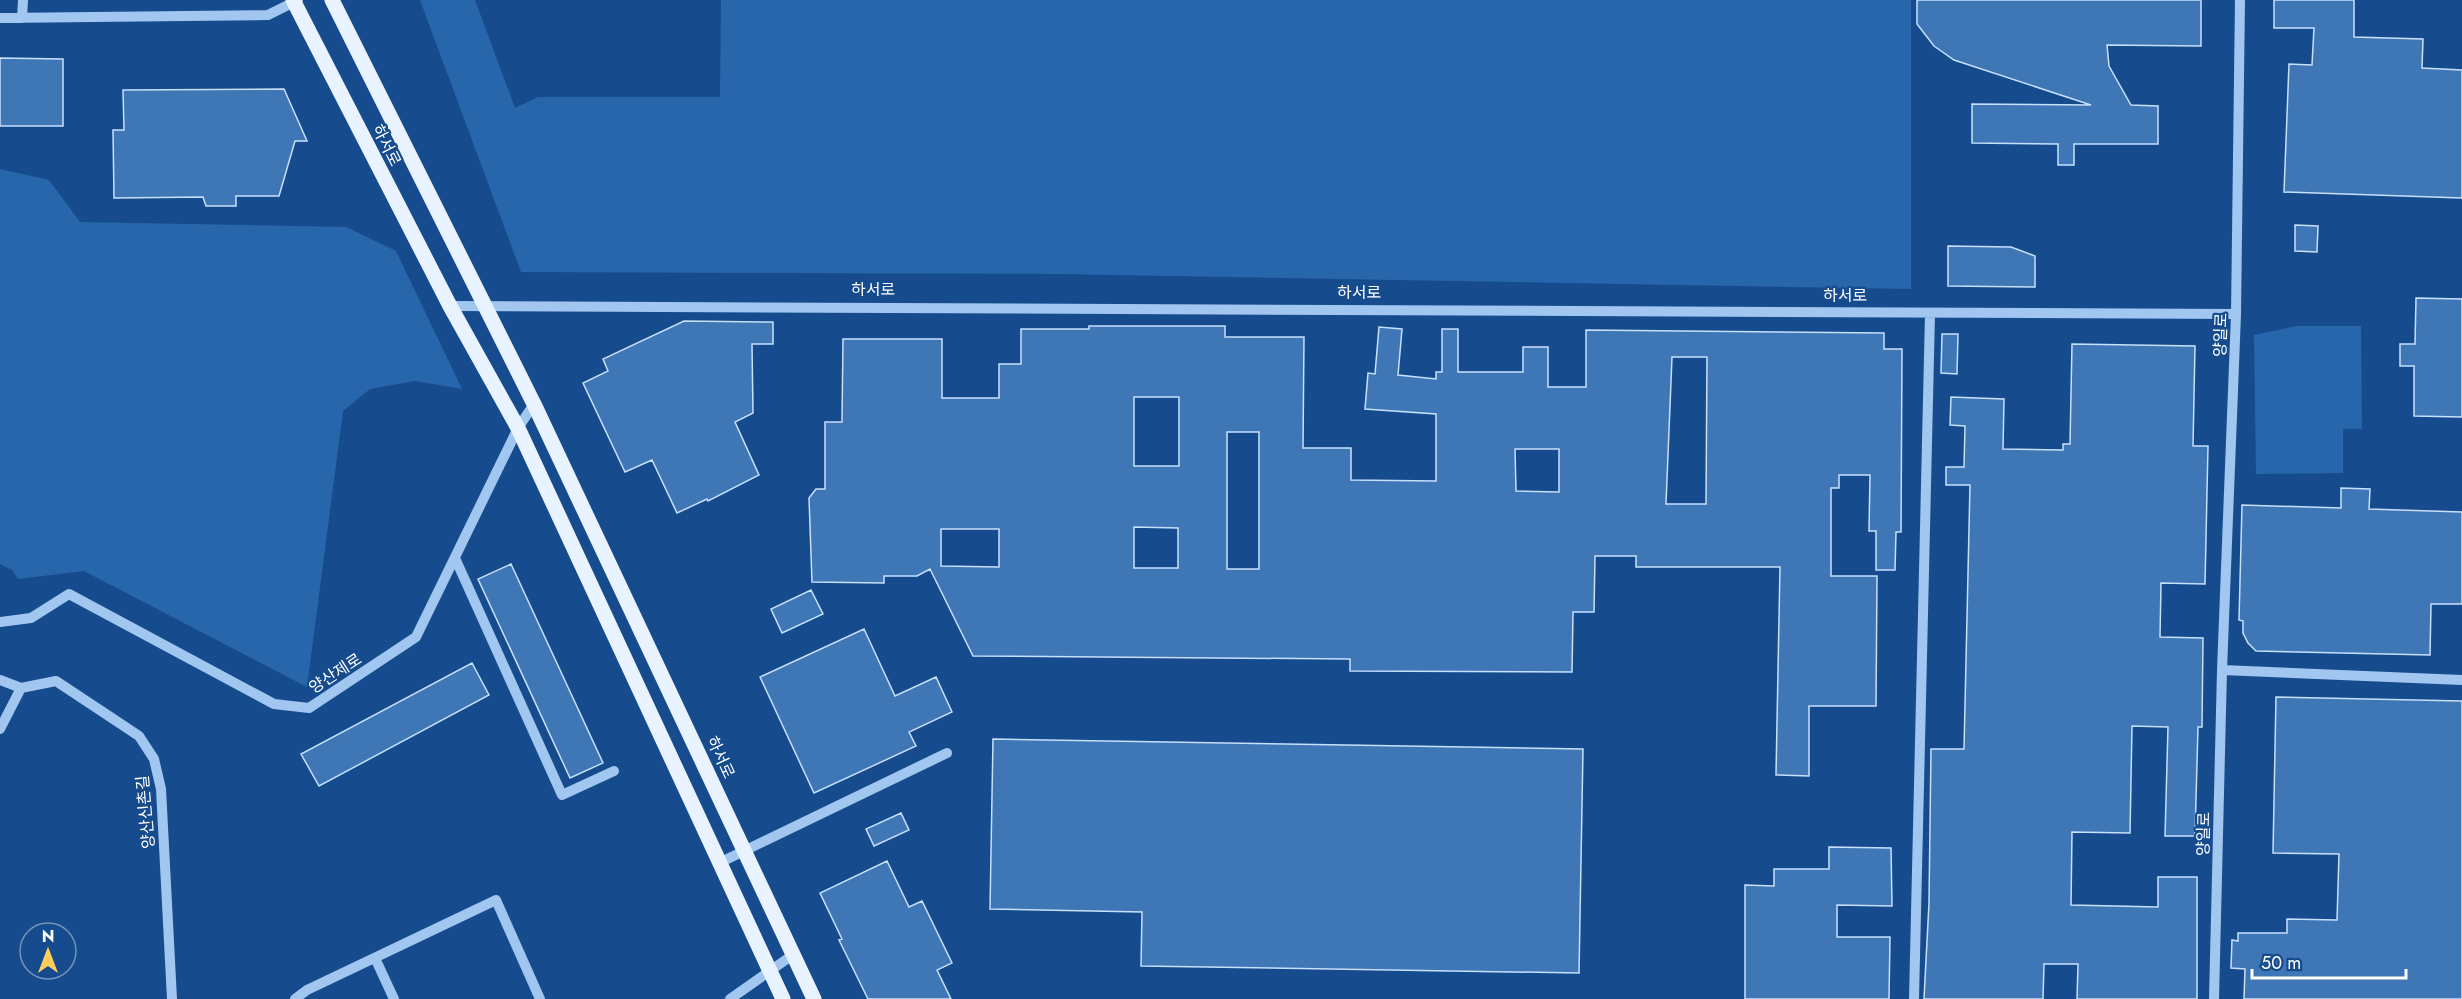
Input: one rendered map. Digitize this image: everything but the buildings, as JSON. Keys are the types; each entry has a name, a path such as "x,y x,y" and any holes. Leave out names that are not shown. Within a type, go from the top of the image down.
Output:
{"main road":[{"name":"하서로","path":"333,0 534,404 814,999"},
{"name":"하서로","path":"295,1 450,306 518,428 783,999"}],"street":[{"path":"22,18 23,0"},
{"name":"양일로","path":"2214,999 2222,670 2236,314 2240,0"},
{"path":"0,18 268,15 295,1"},
{"name":"하서로","path":"450,306 483,304 2236,314"},
{"path":"1914,999 1930,314"},
{"name":"양산제로","path":"0,622 31,618 69,594 274,704 309,708 416,638 518,428 534,404"},
{"path":"455,558 562,795 614,771"},
{"path":"2222,670 2462,680"},
{"path":"0,680 21,688 0,729"},
{"name":"양산신촌길","path":"21,688 56,681 139,736 154,759 161,789 172,999"},
{"path":"719,863 947,753"},
{"path":"295,999 496,900 540,999"},
{"path":"730,999 794,954"},
{"path":"375,958 394,999"}],"shaded area":[{"path":"420,0 475,0 515,108 538,97 720,97 721,0 1911,0 1911,289 1057,274 521,272"},
{"path":"0,169 49,180 80,222 346,227 396,251 462,389 415,381 370,389 343,411 307,687 84,571 18,579 12,570 0,564"},
{"path":"2297,326 2361,326 2362,429 2343,429 2343,473 2256,474 2254,335"}]}
